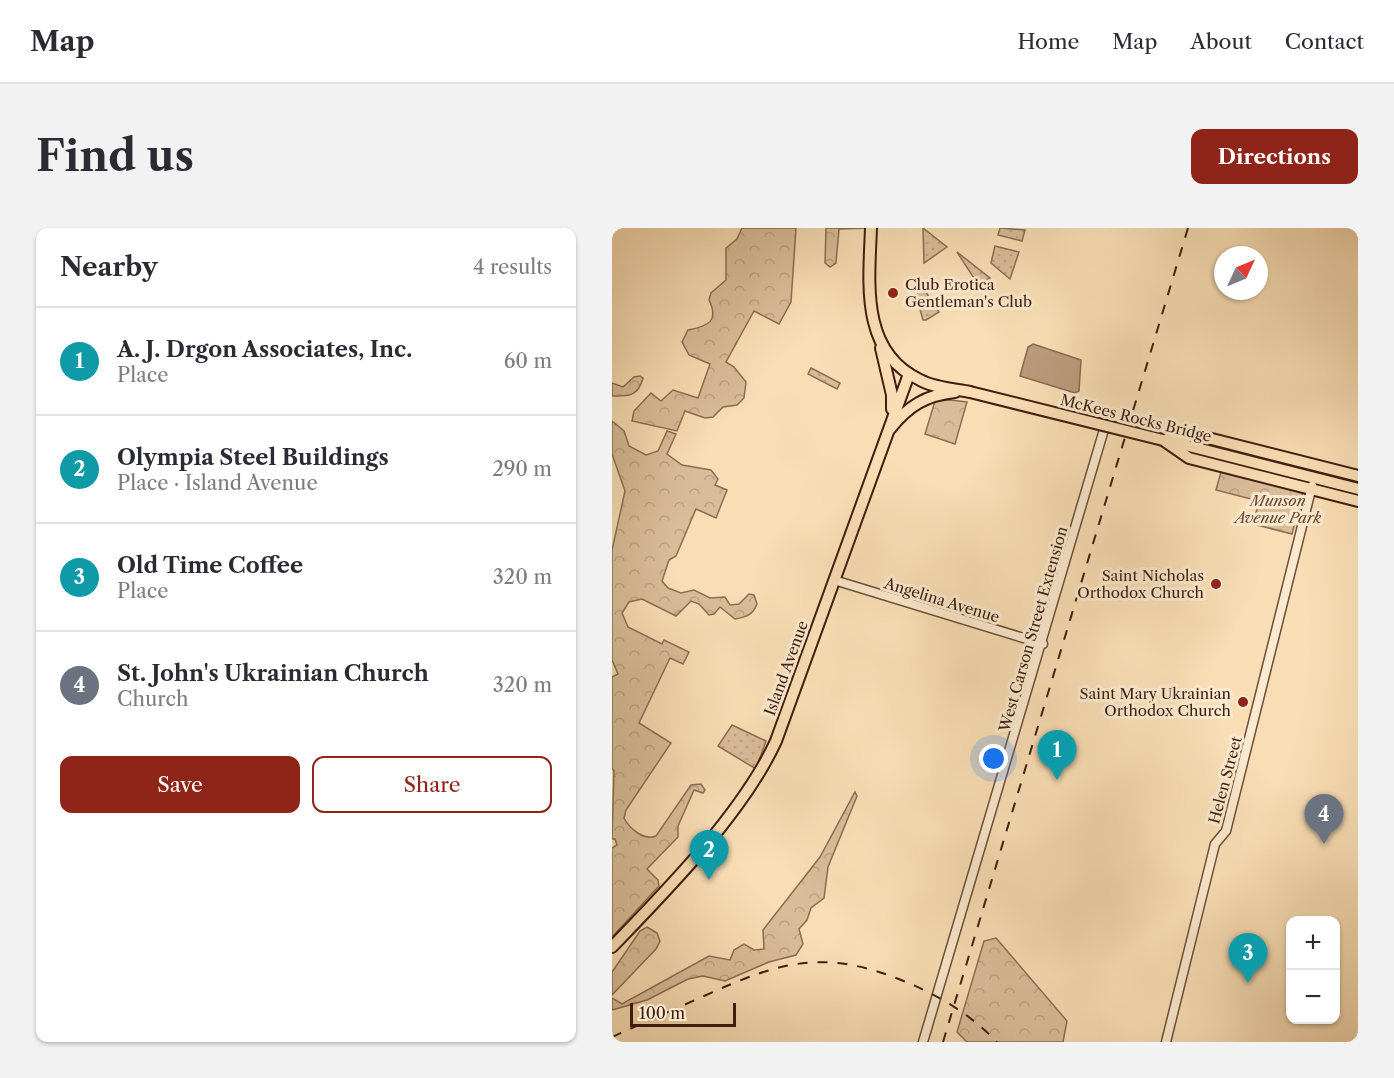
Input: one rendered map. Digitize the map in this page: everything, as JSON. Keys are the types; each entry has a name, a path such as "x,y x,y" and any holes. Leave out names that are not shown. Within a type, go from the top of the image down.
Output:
{"main road":[{"path":"871,228 868,296 892,395 892,416"},
{"path":"871,309 895,356 895,361"},
{"path":"879,339 890,358 909,374"},
{"name":"Island Avenue","path":"612,947 722,824 763,769 776,741 909,374"},
{"name":"McKees Rocks Bridge","path":"909,374 926,383 1358,489"},
{"path":"885,436 902,414 919,401 938,394 968,392"},
{"path":"1165,440 1196,435 1358,476"},
{"path":"1165,440 1189,458 1358,501"}],"street":[{"name":"West Carson Street Extension","path":"923,1042 1043,644 1108,416"},
{"name":"Helen Street","path":"1166,1042 1215,844 1226,831 1312,488"},
{"name":"Angelina Avenue","path":"834,580 1043,644"}],"green space":[{"path":"742,228 796,228 791,302 779,324 754,311 726,362 734,367 746,382 744,398 737,405 723,407 713,417 705,418 685,411 677,431 632,421 634,411 651,393 661,401 673,390 698,398 710,364 689,355 682,342 688,330 702,327 712,318 712,307 709,300 711,293 726,280 726,248 737,239"},
{"path":"826,228 870,228 839,229 836,263 830,267 825,263"},
{"path":"923,228 947,247 924,263"},
{"path":"1000,228 1025,230 1022,241 998,235"},
{"path":"995,246 1019,252 1010,279 991,263"},
{"path":"957,252 990,278 979,286"},
{"path":"918,280 939,312 926,320 923,320 917,299"},
{"path":"811,368 840,383 837,389 808,374"},
{"path":"634,377 643,378 641,385 635,392 627,396 612,396 612,383 623,387"},
{"path":"935,401 967,402 955,444 925,434"},
{"path":"612,421 624,431 629,446 646,455 658,451 667,431 676,434 667,454 682,465 711,470 718,479 715,485 727,490 716,518 696,509 676,556 669,560 662,581 668,588 681,593 694,590 710,598 725,597 730,605 739,604 749,594 754,595 757,604 749,615 735,619 720,607 714,614 709,615 699,604 691,601 676,616 642,599 629,602 622,613 628,627 662,644 664,640 689,652 683,664 670,658 639,723 671,743 626,810 624,818 638,833 647,837 656,836 691,785 701,784 705,790 703,793 694,790 678,826 678,837 647,869 658,880 659,886 612,937 612,848 617,845 615,839 612,839 614,771 612,768 612,677 618,674 612,660 612,550 625,491 612,454"},
{"name":"Munson Avenue Park","path":"1221,472 1303,492 1292,534 1253,524 1259,501 1216,490"},
{"path":"732,725 766,741 756,769 718,746"},
{"path":"855,792 857,796 828,867 824,898 811,908 807,920 799,929 803,944 796,955 769,962 725,981 703,976 688,979 647,1000 612,1010 612,998 622,1004 709,956 730,960 734,950 744,944 754,950 764,949 763,930 820,857"},
{"path":"647,927 657,933 660,941 656,949 612,995 612,972 640,931"},
{"path":"996,938 1067,1021 1063,1042 967,1042 957,1032 984,941"}],"shaded area":[{"path":"1033,344 1081,360 1079,391 1075,393 1020,376 1028,347"}],"railway":[{"path":"943,1042 1188,228"},
{"path":"612,1037 757,974 780,967 827,962 877,971 919,987 966,1015 997,1042"}],"place":[{"name":"Club Erotica Gentleman's Club","path":"893,293"},
{"name":"Saint Nicholas Orthodox Church","path":"1216,584"},
{"name":"Saint Mary Ukrainian Orthodox Church","path":"1243,702"},
{"name":"A. J. Drgon Associates, Inc.","path":"1057,780"},
{"name":"St. John's Ukrainian Church","path":"1324,844"},
{"name":"Olympia Steel Buildings","path":"709,880"},
{"name":"Old Time Coffee","path":"1248,983"}]}
